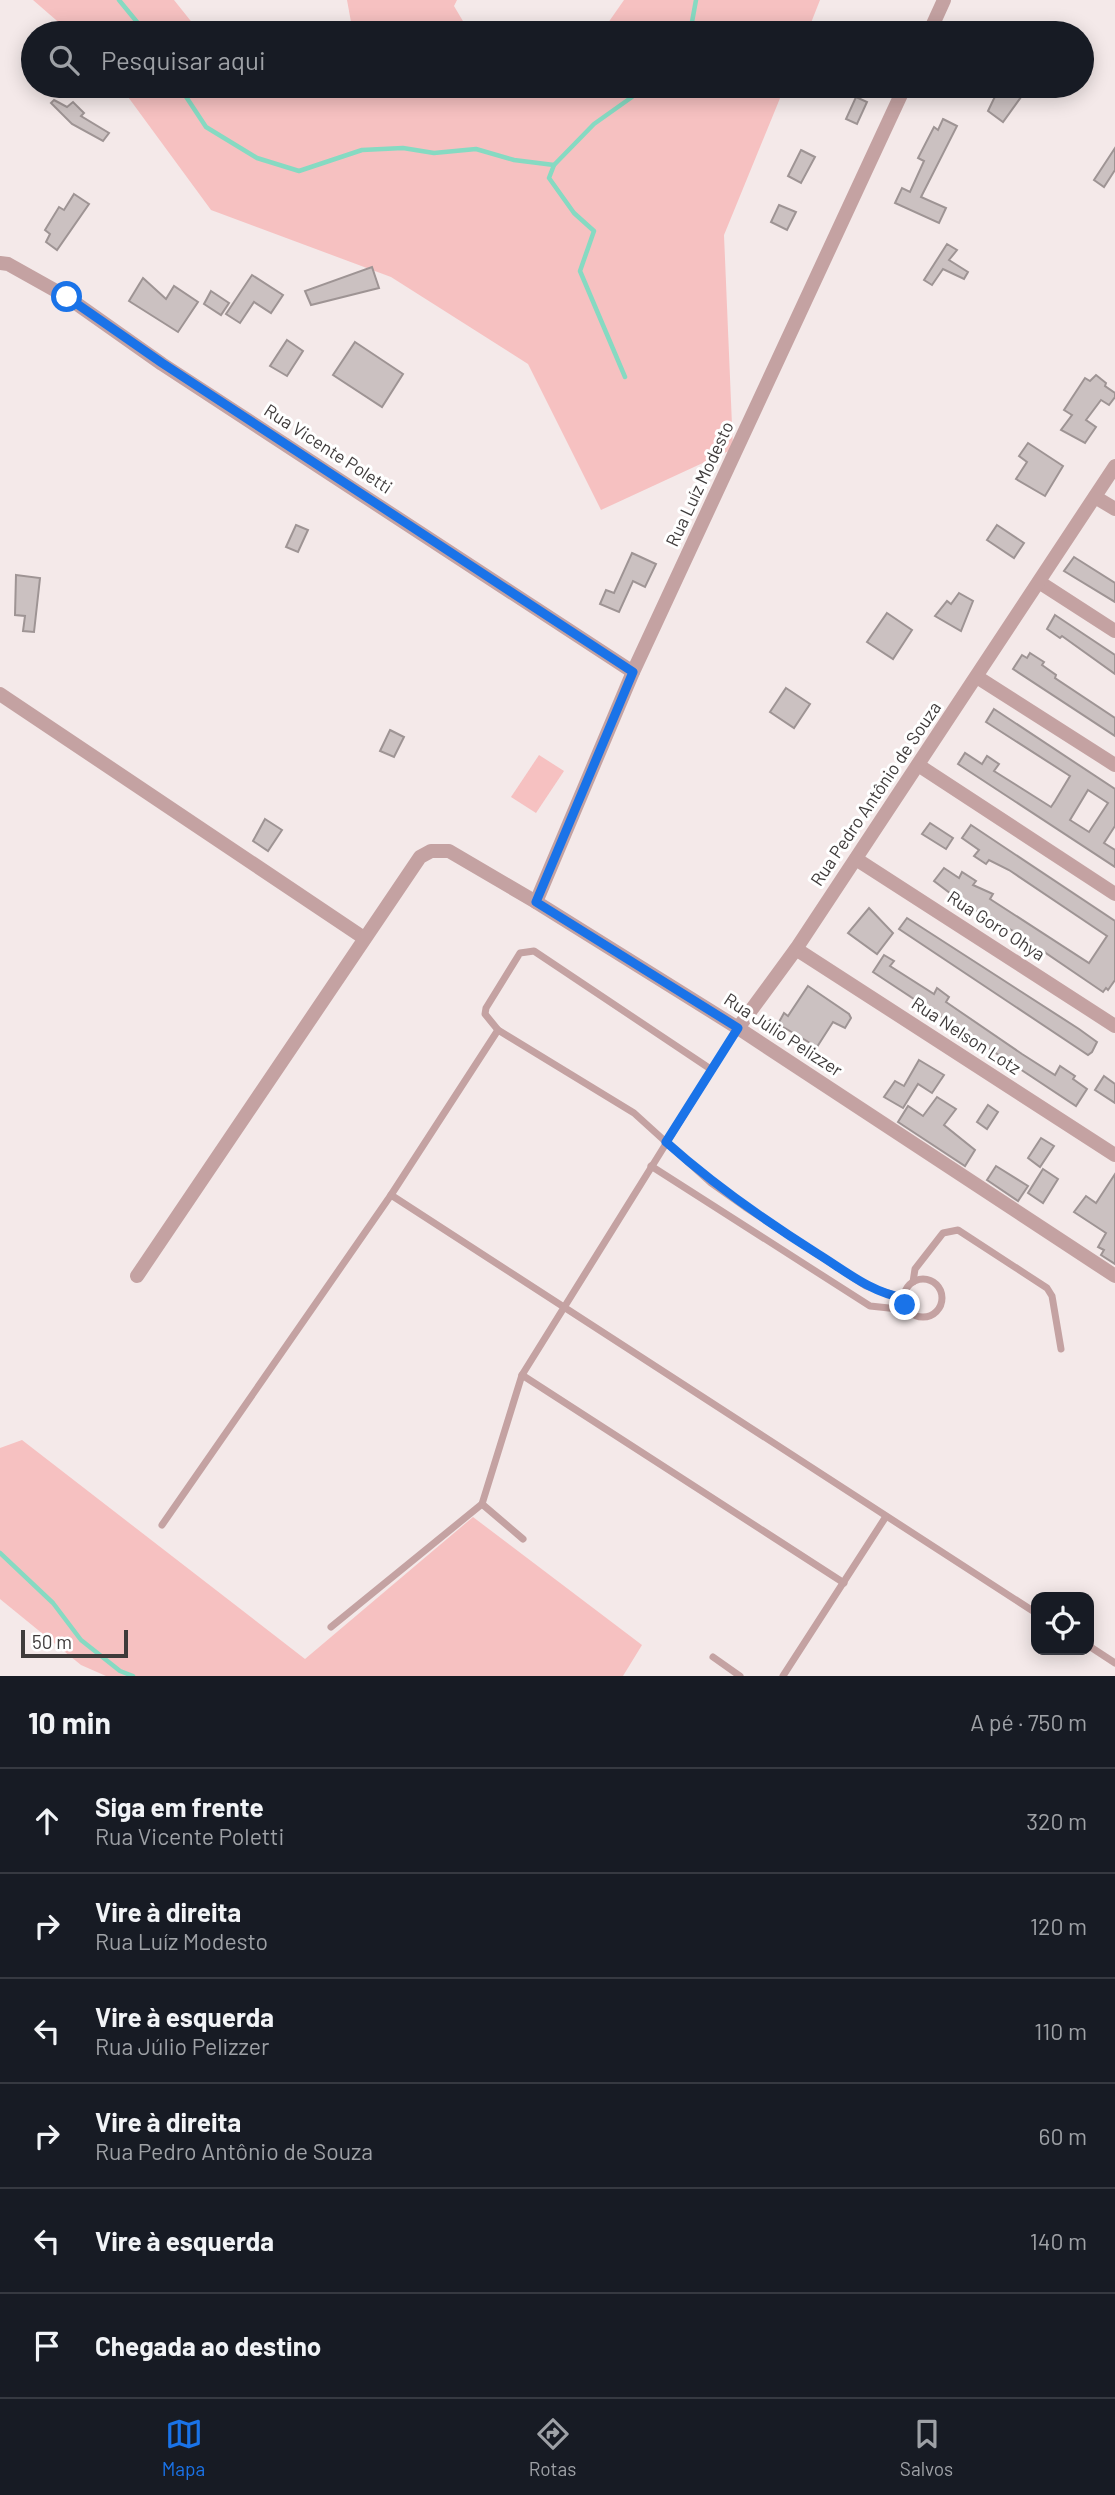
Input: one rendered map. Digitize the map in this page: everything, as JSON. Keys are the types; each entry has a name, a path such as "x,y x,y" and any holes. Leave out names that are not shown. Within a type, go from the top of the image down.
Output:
{"street":[{"path":"934,21 944,0"},
{"name":"Rua Luíz Modesto","path":"536,902 633,672 899,98"},
{"name":"Rua Vicente Poletti","path":"0,263 8,264 67,297 162,363 633,672"},
{"name":"Rua Pedro Antônio de Souza","path":"738,1028 796,949 1115,466"},
{"path":"1095,496 1115,509"},
{"path":"1040,582 1115,631"},
{"path":"977,677 1115,765"},
{"path":"0,694 364,938 137,1276"},
{"path":"918,765 1115,894"},
{"name":"Rua Júlio Pelizzer","path":"364,938 420,857 432,851 449,851 738,1028 1115,1276"},
{"name":"Rua Goro Ohya","path":"856,859 1115,1026"},
{"name":"Rua Nelson Lotz","path":"796,949 1115,1155"}],"lane":[{"path":"712,1070 534,951 520,953 486,1008 485,1014 498,1030 634,1113 711,1183 744,1207 866,1286 904,1298"},
{"name":"Rua Pedro Antônio de Souza","path":"482,1504 522,1376 563,1305 738,1028"},
{"path":"162,1525 391,1195 498,1030"},
{"path":"651,1166 870,1306 908,1310 926,1317 937,1311 942,1299 932,1282 913,1282"},
{"path":"391,1195 885,1518 1031,1610"},
{"path":"908,1310 904,1298 913,1282 915,1269 943,1233 950,1229 958,1230 1047,1288 1052,1296 1061,1349"},
{"path":"522,1376 844,1583"},
{"path":"331,1627 482,1504 523,1539"},
{"path":"783,1676 885,1518"},
{"path":"1094,1649 1115,1663"},
{"path":"713,1657 740,1676"}],"shaded area":[{"path":"33,0 174,0 191,21 57,21"},
{"path":"347,0 457,0 454,6 463,21 351,21"},
{"path":"624,0 820,0 812,21 609,21"},
{"path":"129,98 780,98 724,235 733,449 601,510 528,364 391,277 211,210"},
{"path":"539,755 564,771 536,813 511,797"},
{"path":"22,1440 305,1659 473,1517 642,1645 623,1676 106,1676 81,1665 0,1599 0,1448"}],"building":[{"path":"856,98 867,102 857,124 846,119"},
{"path":"994,98 1020,98 1003,122 988,111"},
{"path":"54,100 67,107 73,102 84,113 81,116 109,133 103,141 72,124 51,103"},
{"path":"943,119 957,126 921,197 946,208 939,223 895,203 902,188 910,192 924,161 918,158 934,127 938,130"},
{"path":"1115,148 1115,170 1104,187 1094,180"},
{"path":"801,150 815,157 801,183 788,176"},
{"path":"74,194 89,204 57,250 46,242 50,234 45,230 59,207 64,210"},
{"path":"779,205 796,212 787,230 771,222"},
{"path":"947,244 957,250 949,260 968,272 964,279 943,269 932,285 924,280"},
{"path":"372,267 379,288 311,305 305,291"},
{"path":"252,275 283,295 271,313 254,302 240,323 226,314"},
{"path":"143,278 166,299 174,286 198,302 178,332 129,301"},
{"path":"211,291 229,303 221,315 204,304"},
{"path":"287,340 303,351 287,376 270,366"},
{"path":"355,342 403,374 382,407 333,375"},
{"path":"1096,375 1115,393 1115,397 1109,405 1101,400 1086,420 1096,427 1085,443 1061,430 1072,415 1064,410 1085,378 1090,381"},
{"path":"1028,443 1063,466 1045,496 1016,479 1027,462 1019,456"},
{"path":"296,525 308,530 298,552 286,547"},
{"path":"997,525 1024,543 1014,558 987,540"},
{"path":"632,553 656,564 645,587 633,581 619,612 600,604 606,590 614,593"},
{"path":"1074,557 1115,583 1115,602 1064,571"},
{"path":"16,575 40,578 34,632 23,631 25,616 15,615"},
{"path":"959,593 973,601 961,631 935,616 947,601 951,604"},
{"path":"887,613 912,630 893,659 867,642"},
{"path":"1055,615 1115,655 1115,674 1062,636 1060,638 1047,629"},
{"path":"1030,653 1044,662 1042,665 1056,675 1055,678 1115,718 1115,736 1013,669 1022,655 1027,658"},
{"path":"786,688 810,704 794,728 770,712"},
{"path":"994,709 1115,789 1115,826 1104,843 1115,850 1115,867 958,764 965,753 982,764 987,756 999,764 994,771 1051,807 1055,801 1070,776 986,722","holes":["1088,790 1108,803 1089,832 1070,820"]},
{"path":"390,730 404,737 394,757 380,751"},
{"path":"265,819 282,830 268,851 253,841"},
{"path":"930,823 953,838 946,849 922,834"},
{"path":"971,825 1115,921 1115,980 1108,990 1106,988 1103,992 1015,932 967,906 934,881 944,868 959,878 962,872 976,881 973,885 993,894 990,899 1089,963 1107,936 1009,870 989,860 986,864 974,856 979,850 962,838"},
{"path":"869,908 893,933 877,954 848,933"},
{"path":"907,918 1097,1042 1092,1052 1088,1055 899,929"},
{"path":"884,955 894,961 890,966 934,994 937,988 949,997 946,1002 1055,1075 1060,1066 1075,1076 1073,1079 1087,1089 1076,1106 873,972"},
{"path":"808,986 851,1018 845,1028 833,1022 817,1047 778,1024 784,1013 788,1016"},
{"path":"919,1060 944,1075 932,1093 918,1084 903,1108 884,1097 895,1081 904,1086"},
{"path":"1104,1076 1115,1084 1115,1103 1095,1090"},
{"path":"937,1097 956,1109 944,1125 975,1150 965,1166 898,1122 908,1106 923,1116"},
{"path":"988,1105 998,1112 987,1129 977,1122"},
{"path":"1041,1138 1054,1146 1040,1167 1028,1158"},
{"path":"996,1166 1028,1186 1018,1201 987,1180"},
{"path":"1043,1169 1058,1179 1043,1203 1028,1193"},
{"path":"1115,1174 1115,1264 1101,1255 1104,1250 1098,1247 1106,1233 1074,1212 1086,1196 1096,1203"}],"waterway":[{"path":"119,0 136,21"},
{"path":"692,21 696,0"},
{"path":"187,98 206,127 257,158 299,171 362,150 403,148 434,153 476,149 514,160 554,165 594,124 631,98"},
{"path":"554,165 549,178 574,213 594,231 580,271 625,377"},
{"path":"0,1553 53,1603 81,1640 120,1671 133,1676"}],"route":[{"path":"67,297 162,363 633,672 536,902 738,1028 666,1142 711,1183 744,1207 866,1286 887,1295 904,1298 905,1305"}]}
